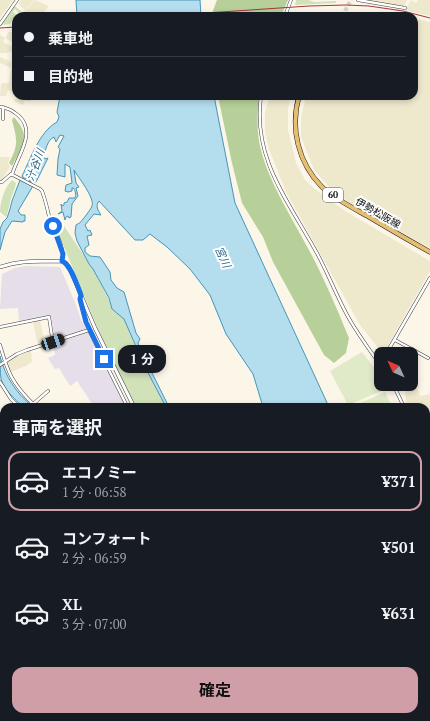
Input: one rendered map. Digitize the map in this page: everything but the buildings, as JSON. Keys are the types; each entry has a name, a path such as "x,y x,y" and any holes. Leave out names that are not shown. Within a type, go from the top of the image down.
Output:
{"main road":[{"name":"伊勢松阪線","path":"298,100 295,126 297,139 305,165 317,181 333,195 430,252"}],"street":[{"path":"0,24 17,0"},
{"path":"286,12 290,0"},
{"path":"358,0 405,8"},
{"path":"261,100 261,140 264,153 274,177 319,256 355,330 374,356"},
{"path":"0,182 2,182 9,175 12,175 24,146 27,133 23,120 13,110 1,107 3,119"},
{"path":"12,175 40,189 43,194 63,256 62,261"},
{"path":"0,267 29,260 62,261 66,263 95,328 132,403"},
{"path":"390,347 430,278"},
{"path":"81,295 80,299 89,330 125,403"},
{"path":"0,327 49,317 53,342"},
{"path":"0,365 17,354 27,350 89,330"},
{"path":"395,340 428,358"},
{"path":"0,345 4,363 12,380 22,393 33,403"},
{"path":"0,382 15,403"},
{"path":"35,403 48,391"},
{"path":"397,391 403,403"}],"shaded area":[{"path":"0,0 13,0 0,18"},
{"path":"21,0 34,0 25,10 18,4"},
{"path":"35,0 49,6 44,12 24,12"},
{"path":"364,0 407,0 404,6 366,2"},
{"path":"411,0 416,3 418,0 430,0 430,16 405,10"},
{"path":"418,19 430,22 430,248 351,204 330,188 314,170 301,137 301,117 305,100 418,100"},
{"path":"9,32 12,32 12,42 5,38"},
{"path":"0,35 5,38 3,42 12,46 12,51 0,53"},
{"path":"0,57 12,63 11,68 0,63"},
{"path":"12,69 12,92 8,90 6,96 0,96 1,83 9,83"},
{"path":"15,100 25,100 23,105"},
{"path":"269,100 290,100 288,109 288,130 296,163 305,180 345,211 430,261 430,271 387,347 377,347 360,325 286,192 269,149 265,131 265,112"},
{"path":"0,157 10,157 8,163 10,167 0,181"},
{"path":"26,266 60,267 81,320 86,328 84,331 55,341 51,317 19,322 18,308 0,309 2,274 15,268"},
{"path":"40,320 45,344 38,346 33,322"},
{"path":"88,332 125,403 91,403 77,381 70,386 59,368 55,369 48,358 55,355 53,344"},
{"path":"31,350 32,362 11,372 7,363 19,355"},
{"path":"418,390 420,396 430,394 430,403 406,403 405,392 406,391 418,391"}],"green space":[{"path":"217,0 288,0 283,12 212,12"},
{"path":"296,0 309,0 314,2 336,1 336,3 295,5"},
{"path":"15,6 22,12 18,12 15,9 12,12 12,21 10,24 1,25"},
{"path":"219,100 259,100 258,133 260,148 265,163 278,194 321,273 349,338 346,353 334,363 324,355 273,262 263,237 242,203"},
{"path":"14,117 20,124 23,131 24,142 12,166 9,163 16,146 12,120"},
{"path":"12,180 16,183 6,217 0,212 1,204 3,194"},
{"path":"62,223 93,269 112,309 124,319 137,351 164,403 132,403 98,329 55,225"},
{"path":"362,352 374,368 374,391 382,391 353,403 347,403 330,371"},
{"path":"385,392 390,403 361,403"}],"water":[{"path":"76,0 200,0 201,12 77,12"},
{"path":"59,100 215,100 235,203 327,403 262,403 253,374 226,334 210,295 190,269 167,247 150,234 143,240 135,240 99,201 97,206 101,215 94,214 85,225 88,231 90,230 92,235 87,236 89,245 85,248 85,252 90,256 100,257 110,272 111,280 117,288 124,292 136,333 140,339 138,343 139,347 167,403 164,403 145,367 124,319 112,309 109,298 77,241 75,233 76,225 81,222 92,207 92,202 89,193 74,170 76,183 79,187 76,188 78,196 72,204 71,217 66,217 65,220 63,212 58,214 62,211 61,204 62,206 64,205 69,198 75,198 76,196 73,188 72,191 65,191 66,185 72,183 70,167 65,164 65,177 57,175 60,149 58,147 64,136 60,135 56,142 54,137 48,143 43,157 46,159 48,158 36,182 34,183 29,181 30,179 23,178 22,176 40,139 51,126 57,122 59,117 57,112"},
{"path":"20,180 33,186 18,211 21,215 25,215 25,221 12,221 5,232 0,250 0,229 3,222 7,218"},
{"path":"0,356 12,384 29,403 19,403 10,394 2,383"}],"tunnel":[{"path":"344,12 351,0"}],"railway":[{"path":"221,12 346,5 369,6 407,12"},
{"path":"418,15 430,18"},
{"path":"0,28 12,27"}],"route":[{"path":"53,226 63,254 62,261 64,261 69,267 81,295 80,299 89,330 104,359"}],"water label":[{"name":"汁谷川","path":"35,165"},
{"name":"宮川","path":"223,257"}]}
